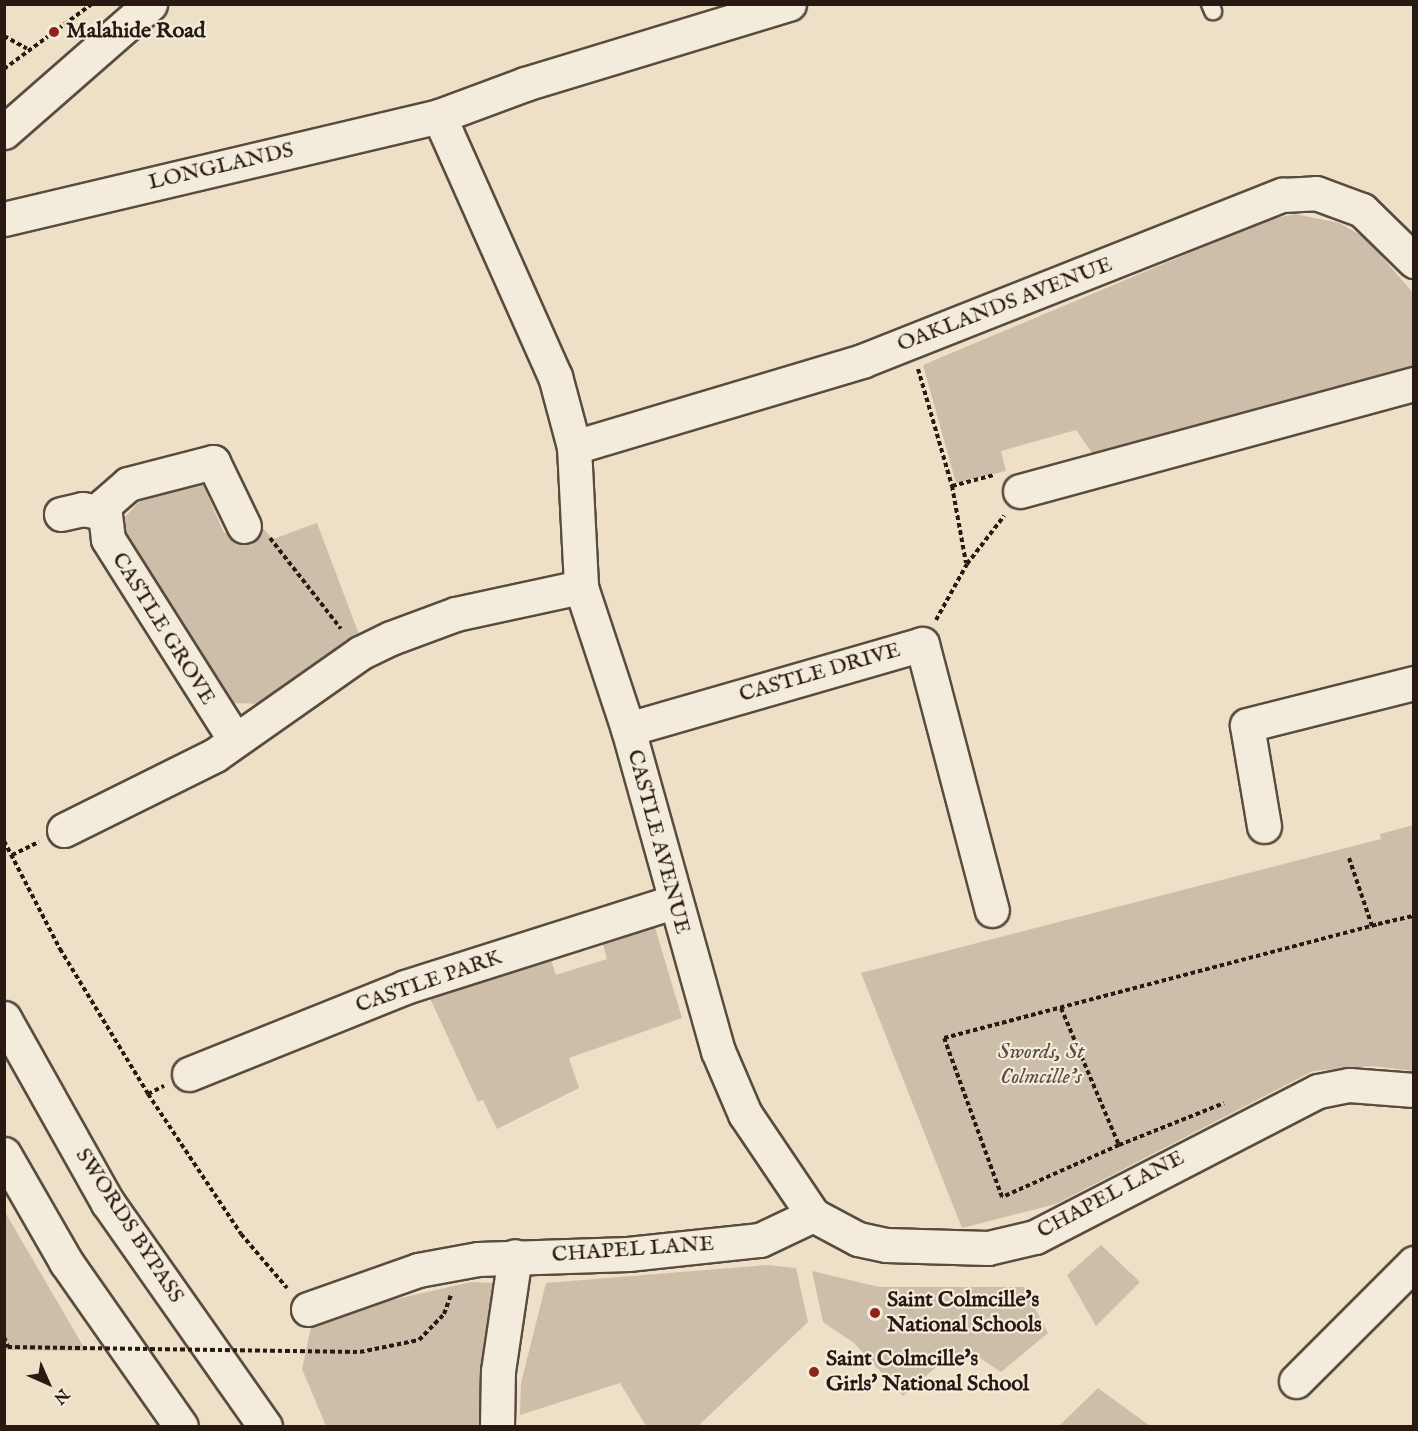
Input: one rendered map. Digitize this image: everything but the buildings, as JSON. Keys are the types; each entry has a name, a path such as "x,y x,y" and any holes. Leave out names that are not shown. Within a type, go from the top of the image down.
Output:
{"street":[{"path":"4,132 150,4"},
{"name":"LONGLANDS","path":"4,219 439,116 525,84 789,4"},
{"path":"439,116 531,315 555,376 574,447"},
{"name":"OAKLANDS AVENUE","path":"574,447 911,342 1282,195 1316,193 1362,210 1413,261"},
{"path":"1020,491 1413,384"},
{"name":"CASTLE AVENUE","path":"574,447 581,587 628,729 673,902 718,1051 741,1103 813,1215"},
{"path":"61,514 82,509 105,513 104,506 128,484 213,462 244,526"},
{"name":"CASTLE GROVE","path":"105,513 108,539 235,740"},
{"path":"64,830 235,740 360,653 456,614 581,587"},
{"name":"CASTLE DRIVE","path":"628,729 922,644 992,910"},
{"path":"1264,826 1247,725 1413,682"},
{"name":"CASTLE PARK","path":"189,1074 405,987 673,902"},
{"name":"SWORDS BYPASS","path":"4,1018 108,1203 265,1426"},
{"name":"CHAPEL LANE","path":"308,1309 450,1265 515,1256 628,1254 760,1240 813,1215 858,1239 886,1245 988,1248 1035,1237 1318,1091 1359,1085 1413,1090"},
{"path":"4,1154 66,1262 181,1426"},
{"path":"497,1426 498,1371 515,1256"},
{"path":"1296,1381 1413,1263"}],"path":[{"path":"4,69 27,49 92,4"},
{"path":"4,36 27,49"},
{"path":"911,342 952,486 966,564"},
{"path":"922,644 966,564 1020,491 997,474 952,486"},
{"path":"244,526 257,522 360,653"},
{"path":"4,841 60,949 195,1168 241,1234 308,1309"},
{"path":"1349,858 1372,926"},
{"path":"1060,1008 1119,1145 1002,1197 943,1044 945,1038 1372,926 1413,916"},
{"path":"4,1337 8,1347 360,1352 402,1347 433,1328 452,1293 450,1265"}],"green space":[{"path":"1295,214 1339,223 1366,238 1413,293 1414,371 1095,457 1076,430 1001,451 1006,471 956,483 923,365 1268,220"},
{"path":"187,482 202,482 224,533 257,522 273,539 317,523 360,637 266,704 230,703 128,543 124,518 141,500"},
{"name":"Swords, St Colmcille's","path":"1413,825 1413,1071 1373,1066 1313,1071 1056,1204 962,1228 861,973 1381,839 1380,834"},
{"path":"654,924 682,1018 569,1058 579,1088 497,1129 483,1100 478,1102 428,994 548,951 556,975 607,959 602,940"},
{"path":"5,1212 86,1351 5,1350"},
{"path":"1101,1245 1140,1282 1096,1326 1067,1275"},
{"path":"767,1265 796,1268 808,1322 698,1426 646,1426 620,1383 520,1415 521,1383 546,1283"},
{"path":"812,1271 879,1287 1024,1287 1048,1333 1001,1372 974,1354 951,1354 903,1396 854,1343 823,1322"},
{"path":"471,1282 496,1283 485,1426 326,1426 302,1369 313,1318"},
{"path":"1098,1388 1150,1426 1059,1426"}],"place":[{"name":"Malahide Road","path":"54,32"},
{"name":"Saint Colmcille's National Schools","path":"875,1313"},
{"name":"Saint Colmcille's Girls' National School","path":"814,1372"}]}
